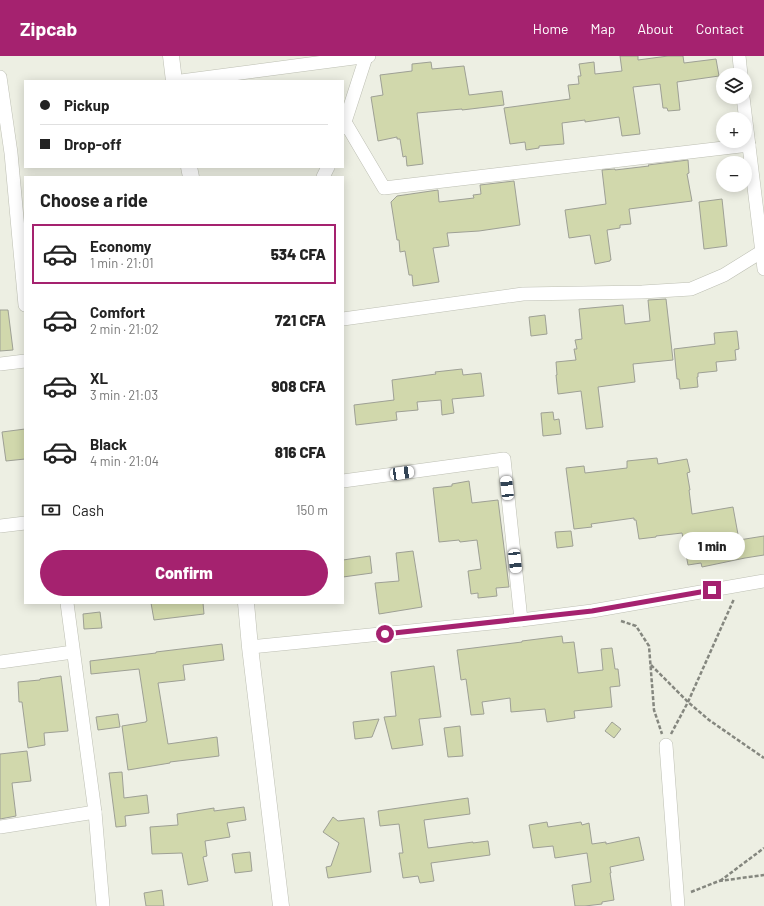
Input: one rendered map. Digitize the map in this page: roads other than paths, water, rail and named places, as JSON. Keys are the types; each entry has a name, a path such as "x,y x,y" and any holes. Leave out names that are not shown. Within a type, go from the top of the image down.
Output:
{"street":[{"path":"171,56 174,80"},
{"path":"188,80 368,56 344,125 384,188 724,148"},
{"path":"739,56 740,68"},
{"path":"0,77 11,153 24,294"},
{"path":"749,148 764,270"},
{"path":"344,319 523,294 642,292 691,289 724,275 763,252"},
{"path":"0,364 24,361"},
{"path":"344,481 504,459 521,620"},
{"path":"0,526 24,523"},
{"path":"250,648 521,620 592,611 761,581"},
{"path":"67,604 95,812 102,906"},
{"path":"246,604 281,906"},
{"path":"0,662 74,652"},
{"path":"666,746 678,902"},
{"path":"0,827 95,812"}]}
